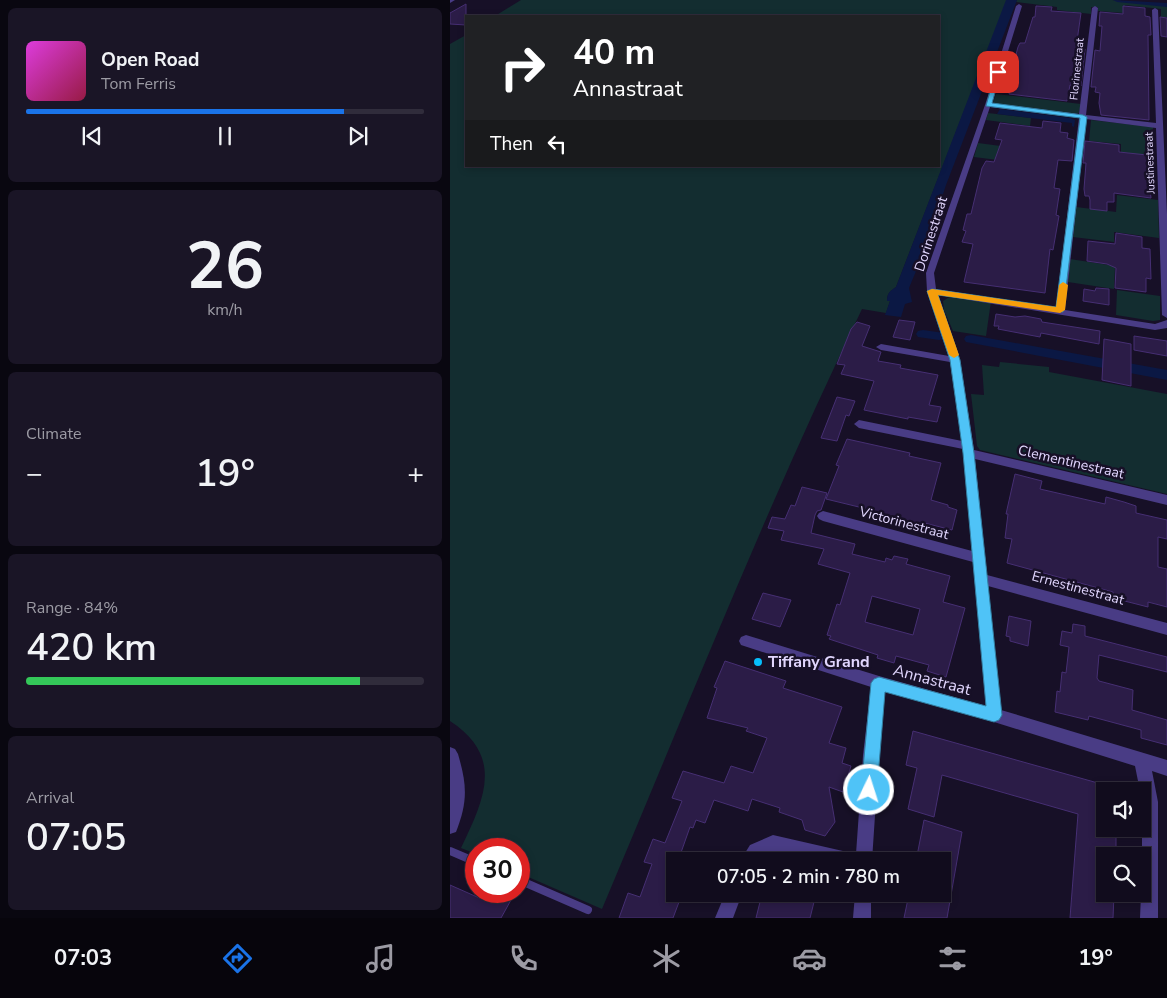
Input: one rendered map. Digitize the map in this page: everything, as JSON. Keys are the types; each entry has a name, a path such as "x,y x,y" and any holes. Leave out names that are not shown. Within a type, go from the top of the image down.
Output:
{"street":[{"name":"Dorinestraat","path":"994,715 968,450 955,360 932,291 930,273 988,105 1019,6"},
{"name":"Florinestraat","path":"1060,310 1095,8"},
{"name":"Justinestraat","path":"1155,10 1167,315"},
{"path":"988,105 1160,126"},
{"path":"932,291 1060,310 1155,327 1167,323"},
{"path":"881,347 955,360"},
{"name":"Clementinestraat","path":"859,424 1167,500"},
{"name":"Victorinestraat","path":"823,516 978,558"},
{"name":"Ernestinestraat","path":"980,578 1167,629"},
{"name":"Annastraat","path":"746,641 879,683 994,715 1167,768"},
{"path":"865,852 871,755 879,683"},
{"path":"450,754 459,784 455,815 450,826"},
{"path":"1142,761 1150,802 1149,918"},
{"path":"756,852 773,843 812,852"},
{"path":"724,918 730,902"},
{"path":"862,918 863,902"}],"lane":[{"path":"450,850 465,857"},
{"path":"530,885 588,910"}],"green space":[{"path":"521,0 1007,0 896,287 888,296 887,300 890,301 886,313 862,309 760,532 602,909 530,878 530,838 465,838 477,813 485,780 484,764 478,749 467,735 450,721 450,44 465,36 465,167 940,167 940,15 497,15"},
{"path":"1017,0 1112,0 1167,5 1167,17 1161,17 1161,9 1125,5 1125,13 1098,11 1098,7 1091,7 1091,14 1057,10 1057,7 1016,2"},
{"path":"996,94 1081,104 1079,113 1073,114 995,104 993,102"},
{"path":"988,113 1031,118 1030,126 986,120"},
{"path":"1091,120 1153,127 1153,156 1121,152 1121,144 1089,141"},
{"path":"978,143 1024,149 1021,163 974,157"},
{"path":"1117,195 1158,200 1159,238 1114,232 1114,242 1073,237 1076,207 1116,212"},
{"path":"1070,259 1115,266 1114,289 1068,282"},
{"path":"1117,290 1160,296 1160,320 1153,321 1116,315"},
{"path":"951,296 991,301 986,336 953,331 944,310 943,301"},
{"path":"1000,362 1049,367 1049,372 1167,394 1167,494 980,450 977,446 971,394 984,395 982,365 999,367"},
{"path":"465,839 465,850 461,848"}],"water":[{"path":"1006,0 1017,0 946,185 924,252 909,288 912,302 905,304 901,317 885,315 890,301 887,301 888,294 896,287"},
{"path":"1000,109 1070,118 1075,120 1074,127 1072,123 997,114"}],"building":[{"path":"466,4 465,25 450,24 450,13"},
{"path":"1036,6 1052,7 1051,11 1081,13 1076,48 1085,49 1081,86 1070,85 1067,101 1009,94 1015,73 1011,73 1018,47 1020,43 1025,43 1033,17 1035,17"},
{"path":"1123,6 1145,8 1145,16 1150,17 1151,35 1148,35 1149,120 1101,115 1100,93 1095,92 1096,87 1091,87 1095,50 1100,51 1102,26 1099,26 1100,12 1123,14"},
{"path":"1160,17 1167,18 1167,37 1161,36"},
{"path":"1043,121 1061,123 1060,132 1068,133 1067,138 1074,140 1072,161 1058,160 1054,188 1060,189 1056,215 1059,216 1053,250 1050,249 1045,293 964,282 973,244 962,242 966,231 963,230 967,214 971,214 982,168 986,161 994,162 1002,140 995,139 1000,123 1042,128"},
{"path":"1085,141 1119,145 1119,152 1147,155 1151,198 1114,193 1114,202 1107,202 1107,211 1090,209 1089,196 1085,196 1084,189 1086,163 1083,163"},
{"path":"1116,233 1142,237 1142,248 1150,249 1151,279 1146,278 1146,292 1115,288 1116,268 1107,264 1087,261 1088,241 1115,244"},
{"path":"1096,288 1109,289 1109,305 1083,301 1084,289 1095,291"},
{"path":"996,314 1015,317 1025,316 1041,319 1042,322 1100,331 1099,344 1041,333 1040,337 998,329 999,326 994,326"},
{"path":"899,320 915,322 910,340 893,337"},
{"path":"857,322 870,326 862,346 881,352 878,361 901,365 900,368 938,375 929,405 941,407 937,422 908,417 908,419 864,410 874,381 841,374 845,365 837,364 851,329"},
{"path":"1134,336 1167,341 1167,356 1134,350"},
{"path":"1104,339 1131,344 1131,386 1102,380"},
{"path":"837,397 855,401 849,416 846,415 837,441 821,438"},
{"path":"847,439 910,453 909,456 941,463 931,500 957,510 952,530 921,522 920,526 862,510 863,508 826,499 839,466 836,465"},
{"path":"1015,474 1042,481 1040,489 1105,504 1106,497 1136,506 1136,513 1167,520 1167,539 1158,537 1158,567 1167,569 1167,607 1148,602 1148,607 1113,598 1113,592 1007,563 1012,539 1005,538 1008,514 1006,514"},
{"path":"802,487 827,493 821,510 817,511 815,515 811,533 855,544 852,554 885,562 886,558 892,560 894,556 908,559 906,564 950,576 943,602 965,608 946,677 927,671 929,665 896,656 894,663 877,658 878,655 829,639 831,636 827,635 837,604 840,605 850,573 818,564 824,549 781,540 784,531 768,528 772,517 785,519 791,505 795,506","holes":["872,596 920,609 913,635 865,622"]},
{"path":"763,593 791,600 780,627 752,619"},
{"path":"1009,616 1031,621 1028,646 1010,641 1010,637 1006,636"},
{"path":"1073,624 1085,626 1085,636 1167,657 1167,672 1099,655 1097,678 1099,681 1133,690 1132,710 1167,720 1167,745 1141,738 1141,730 1089,716 1088,720 1055,712 1057,691 1060,692 1062,672 1066,673 1069,647 1060,645 1062,631 1072,633"},
{"path":"725,661 786,681 783,688 842,707 829,743 846,748 842,763 851,766 843,792 829,787 835,822 825,836 805,830 802,820 779,812 780,808 752,799 748,811 714,800 705,823 696,820 693,828 690,827 681,852 666,852 666,902 679,902 673,918 619,918 628,893 640,897 652,864 644,862 653,839 665,843 682,801 672,798 683,771 724,783 731,766 753,773 767,738 746,731 748,728 707,718 717,688 714,687"},
{"path":"913,731 1096,782 1096,837 1116,837 1116,847 1096,847 1096,902 1114,902 1113,918 1070,918 1078,814 942,775 934,817 908,809 917,768 906,765"},
{"path":"924,820 962,832 951,895 951,852 918,852"},
{"path":"450,885 465,892 465,903 509,903 501,918 450,918"},
{"path":"760,902 814,902 810,918 756,918"},
{"path":"907,902 950,902 947,918 904,918"}],"waterway":[{"path":"1117,0 1167,5"},
{"path":"923,334 939,336"},
{"path":"971,339 1167,375"}],"slow traffic":[{"path":"954,355 932,291 1060,310 1063,285"}],"place":[{"name":"Tiffany Grand","path":"758,662"}],"route":[{"path":"869,790 879,683 994,715 968,453 955,360 932,291 1060,310 1083,117 988,105 998,72"}]}
